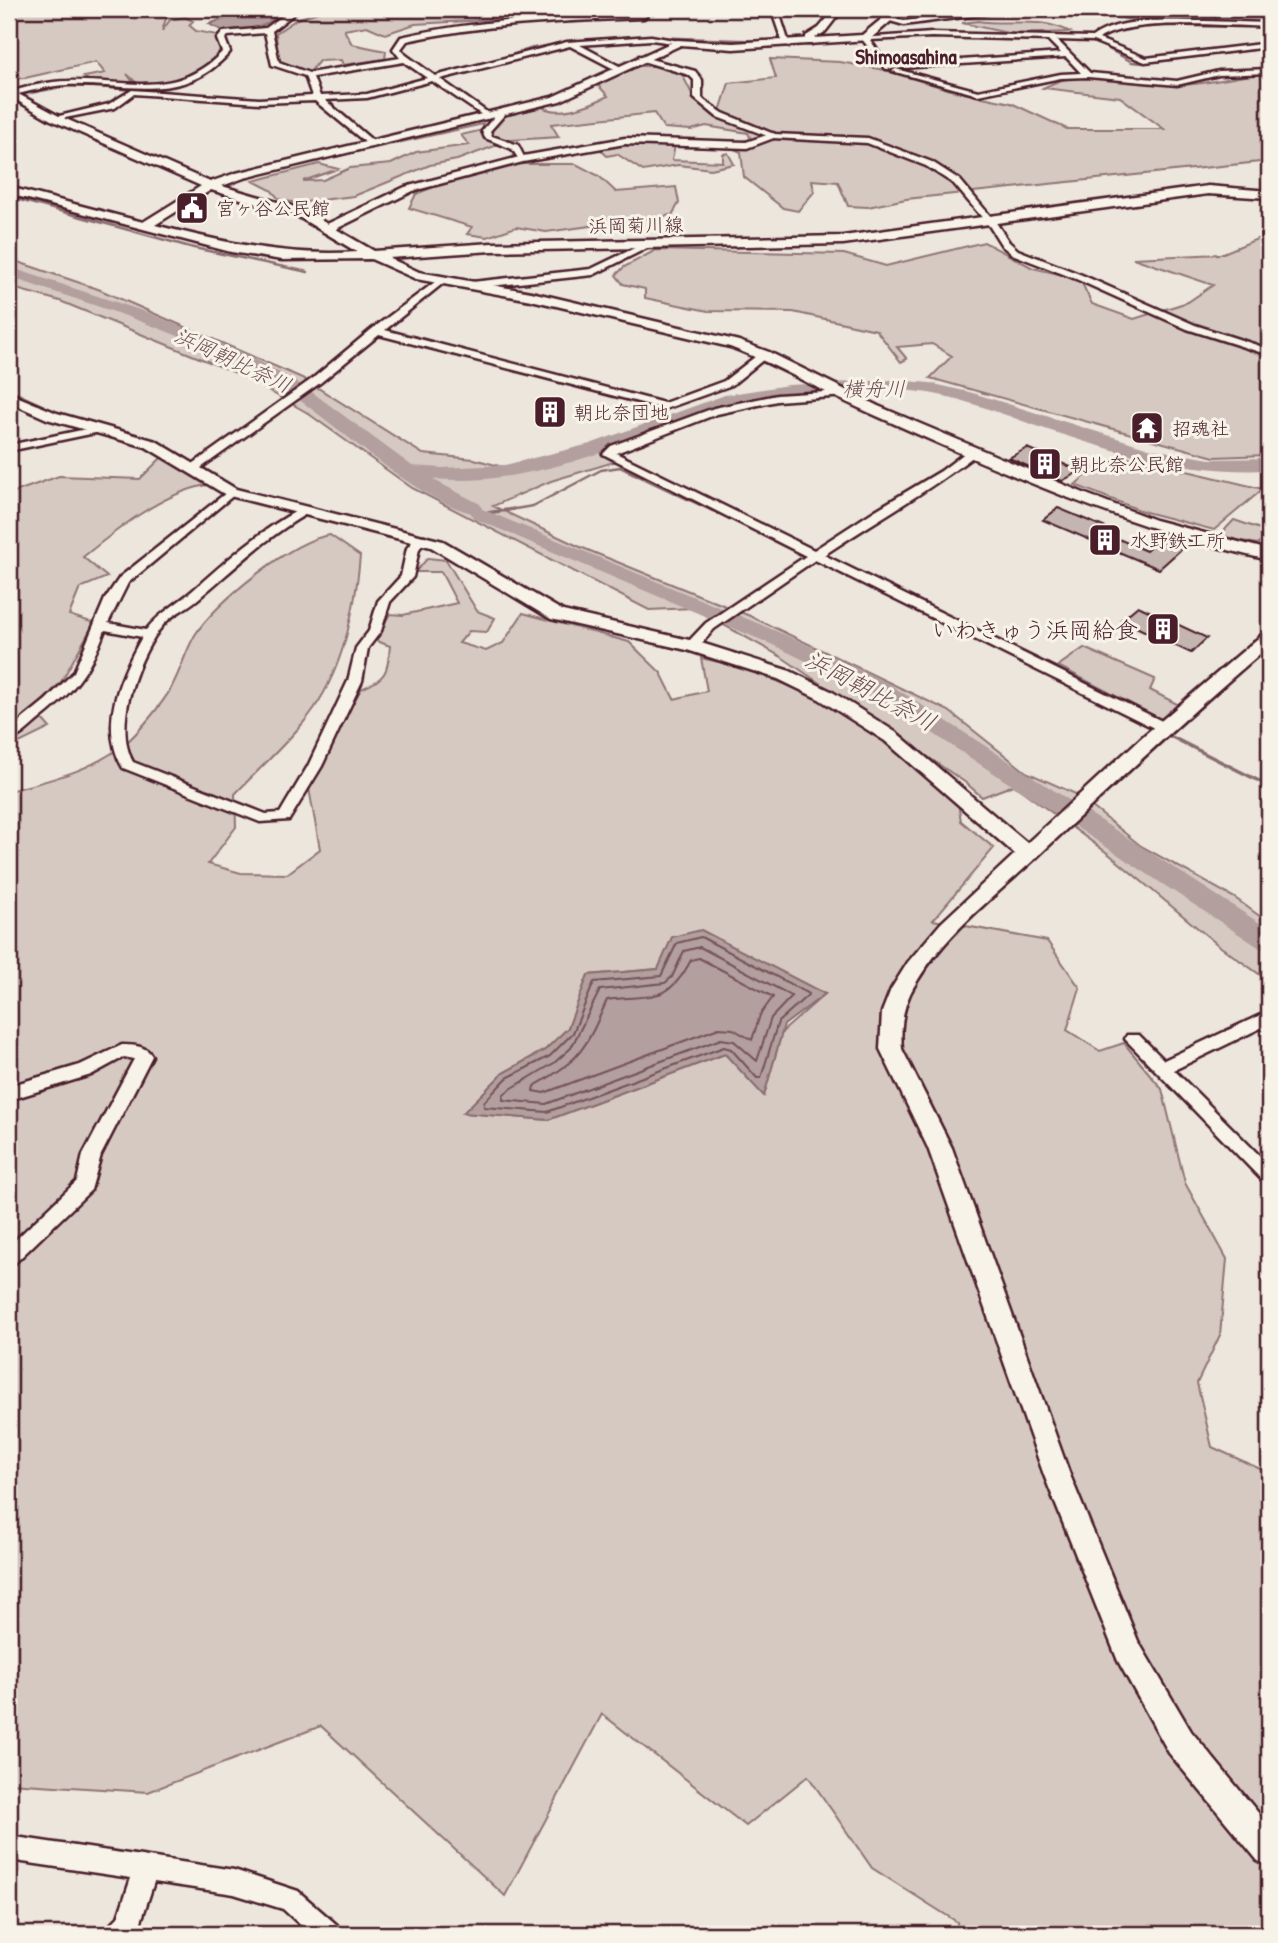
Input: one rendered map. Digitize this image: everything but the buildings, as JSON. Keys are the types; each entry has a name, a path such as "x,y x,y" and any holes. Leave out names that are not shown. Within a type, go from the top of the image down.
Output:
{"street":[{"path":"55,118 112,106 131,90 201,76 226,52 221,38 226,34 268,30 296,9"},
{"path":"774,9 786,42"},
{"path":"809,40 822,30 839,9"},
{"path":"864,38 900,9"},
{"path":"887,19 904,23 1019,9"},
{"path":"488,117 406,59 397,49 404,39 449,30 647,12 651,37"},
{"path":"550,20 568,43 618,69"},
{"path":"1094,39 1103,31 1161,24 1269,25"},
{"path":"268,30 275,63 307,75 406,59"},
{"path":"10,93 70,83 236,101 375,95 568,43 651,37 733,46 932,35 1094,39 1144,60 1269,45"},
{"path":"1050,37 1088,75"},
{"path":"864,38 886,67 959,90 978,93 1061,76 1088,75 1177,83 1219,73 1269,71"},
{"path":"144,226 210,186 260,169 371,145 556,99 681,42"},
{"path":"886,67 1067,55"},
{"path":"642,58 692,73 698,80 698,99 702,103 720,115 773,136 846,138 880,143 908,153 948,174 989,221 1004,244 1015,252 1191,327 1269,352"},
{"path":"307,75 317,98 371,145"},
{"path":"10,93 55,118 210,186 301,213 374,257 439,282 472,285 703,335 764,355 842,394 1149,523 1269,555"},
{"path":"502,113 486,131 489,138 515,147 523,159"},
{"path":"329,228 409,189 523,159 581,151 625,141 660,140 747,145 773,136"},
{"name":"浜岡菊川線","path":"9,191 268,255 374,257 492,247 843,240 1208,190 1269,194"},
{"path":"472,285 593,272 650,244"},
{"path":"194,468 316,381 439,282"},
{"path":"376,331 665,406 729,383 764,355"},
{"path":"842,394 777,398 714,411 615,448 609,454 1160,730"},
{"path":"9,397 52,416 151,444 231,492 421,539 463,558 557,615 692,646 784,675 864,717 956,791 1027,854"},
{"path":"9,448 96,430"},
{"path":"692,646 710,626 974,451"},
{"path":"9,736 73,681 84,666 113,593 124,580 231,492"},
{"path":"304,511 272,527 234,557 192,598 159,622 118,711 116,736 120,757 145,774 265,819 277,820 284,817 316,766 355,681 362,648 375,631 384,600 407,577 414,548 421,539"},
{"path":"100,625 151,635"},
{"path":"1269,638 1160,730 974,902 922,958 890,1015 891,1049 940,1148 1057,1475 1128,1651 1180,1742 1269,1850"},
{"path":"1162,1068 1269,1017"},
{"path":"1133,1039 1269,1176"},
{"path":"9,1093 85,1070 122,1051 133,1051 144,1056 92,1155 85,1185 9,1258"},
{"path":"9,1848 234,1882 290,1899 328,1934"},
{"path":"119,1934 128,1925 147,1867"}],"shaded area":[{"path":"9,9 169,9 162,31 170,20 185,17 193,21 189,25 196,31 217,35 221,49 195,74 165,83 140,86 127,74 136,86 91,82 84,77 105,73 96,62 9,79"},
{"path":"327,9 503,9 505,12 502,19 415,24 385,34 367,26 344,30 352,44 386,51 385,59 343,65 341,60 319,61 309,73 278,61 276,33 297,19"},
{"path":"1269,9 1269,24 1219,23 1214,16 1193,13 1136,20 1105,11"},
{"path":"978,21 1047,24 1070,32 1012,34 962,23"},
{"path":"770,59 840,62 885,70 954,91 1011,103 1067,129 1164,129 1120,97 1043,88 1058,81 1103,77 1178,85 1269,72 1269,161 906,199 868,207 848,206 838,182 812,180 814,192 798,211 783,208 744,177 741,152 725,145 751,139 748,133 706,126 691,130 664,128 654,113 551,124 559,137 511,140 457,160 430,165 354,196 297,203 280,200 271,190 253,181 319,164 338,169 303,181 323,180 350,168 391,164 416,152 469,145 461,135 483,130 483,124 316,161 542,107 558,111 584,106 608,96 597,84 633,66 664,66 682,74 694,98 712,115 721,108 729,83 776,78"},
{"path":"676,141 672,160 723,162 723,154 728,153 734,164 711,169 678,165 643,171 617,154 607,156 600,149 629,143"},
{"path":"490,164 576,164 599,176 616,192 676,187 679,203 672,215 546,232 516,227 487,237 467,234 472,227 409,208 416,194"},
{"path":"1269,234 1267,455 1214,457 930,378 952,356 932,344 897,347 907,359 901,362 876,330 793,312 708,311 645,298 645,289 623,284 616,275 624,267 656,250 844,254 886,266 984,242 1033,268 1080,279 1092,304 1134,319 1188,302 1213,285 1133,258 1221,254"},
{"path":"9,259 98,289 302,378 423,454 474,459 510,469 597,451 614,462 551,481 493,506 578,546 750,616 949,711 1026,772 1076,794 1141,846 1235,898 1269,923 1269,981 1218,945 1110,855 1014,785 982,797 966,783 780,656 693,608 649,610 412,488 306,412 241,375 60,301 9,287"},
{"path":"164,455 188,469 206,485 189,489 157,504 83,557 107,577 80,588 69,615 94,623 61,682 34,710 50,728 9,748 9,494 59,476 140,479"},
{"path":"1124,456 1263,489 1214,530 1142,511 1075,485 1103,460 1111,462"},
{"path":"1234,520 1269,532 1269,539 1257,544 1219,536"},
{"path":"330,535 360,556 344,644 316,706 287,741 235,794 236,827 208,864 241,873 287,874 320,849 308,783 361,689 381,678 387,668 390,646 374,640 390,614 403,615 457,603 441,572 415,572 428,558 446,560 477,611 495,618 487,632 469,631 459,643 486,651 503,643 523,613 629,642 661,673 674,699 707,691 701,658 738,667 805,693 836,710 896,747 956,791 961,821 994,848 933,920 1047,941 1080,988 1067,1030 1100,1051 1124,1043 1162,1089 1185,1183 1227,1259 1220,1335 1197,1383 1212,1447 1269,1473 1269,1934 958,1934 957,1922 872,1868 808,1776 746,1826 602,1714 505,1896 321,1726 148,1792 9,1783 9,791 82,769 128,741 169,691 195,635 205,622 256,575 276,560 314,539","holes":["659,969 825,994 782,1032 764,1095 725,1054 548,1120 464,1113 503,1073 545,1050 568,1028 588,975"]},
{"path":"1084,648 1155,679 1150,690 1179,705 1162,720 1058,666"}],"water":[{"path":"224,9 289,10 251,30 230,32 209,24 228,17"},
{"path":"701,930 825,994 784,1025 764,1096 725,1054 548,1120 463,1113 503,1073 545,1050 568,1028 588,975 658,969 672,937"}],"waterway":[{"path":"874,36 982,34"},
{"path":"1032,36 1082,36"},
{"path":"648,37 769,41"},
{"path":"592,40 626,38"},
{"path":"480,65 533,48 566,43"},
{"path":"1098,43 1132,62 1143,63 1269,48"},
{"path":"9,97 72,85 147,91"},
{"path":"9,197 194,248 308,272"},
{"name":"浜岡朝比奈川","path":"9,272 177,329 242,358 323,408 420,480 473,508"},
{"name":"横舟川","path":"410,471 442,474 505,471 596,448 725,400 788,390 894,385 930,388 967,396 1094,439 1152,455 1210,464 1269,464"},
{"path":"9,390 65,416"},
{"path":"503,511 533,506 601,470 620,467 713,511"},
{"path":"474,509 480,514 514,509"},
{"path":"710,509 755,530"},
{"name":"浜岡朝比奈川","path":"480,514 780,640 895,696 1269,941"},
{"path":"844,574 890,597"},
{"path":"1064,683 1156,729"},
{"path":"1164,733 1269,786"}],"place":[{"name":"宮ヶ谷公民館","path":"192,208"},
{"name":"朝比奈団地","path":"550,412"},
{"name":"招魂社","path":"1147,428"},
{"name":"朝比奈公民館","path":"1045,464"},
{"name":"水野鉄工所","path":"1105,540"},
{"name":"いわきゅう浜岡給食","path":"1163,629"}],"district":[{"name":"Shimoasahina","path":"906,56"}]}
